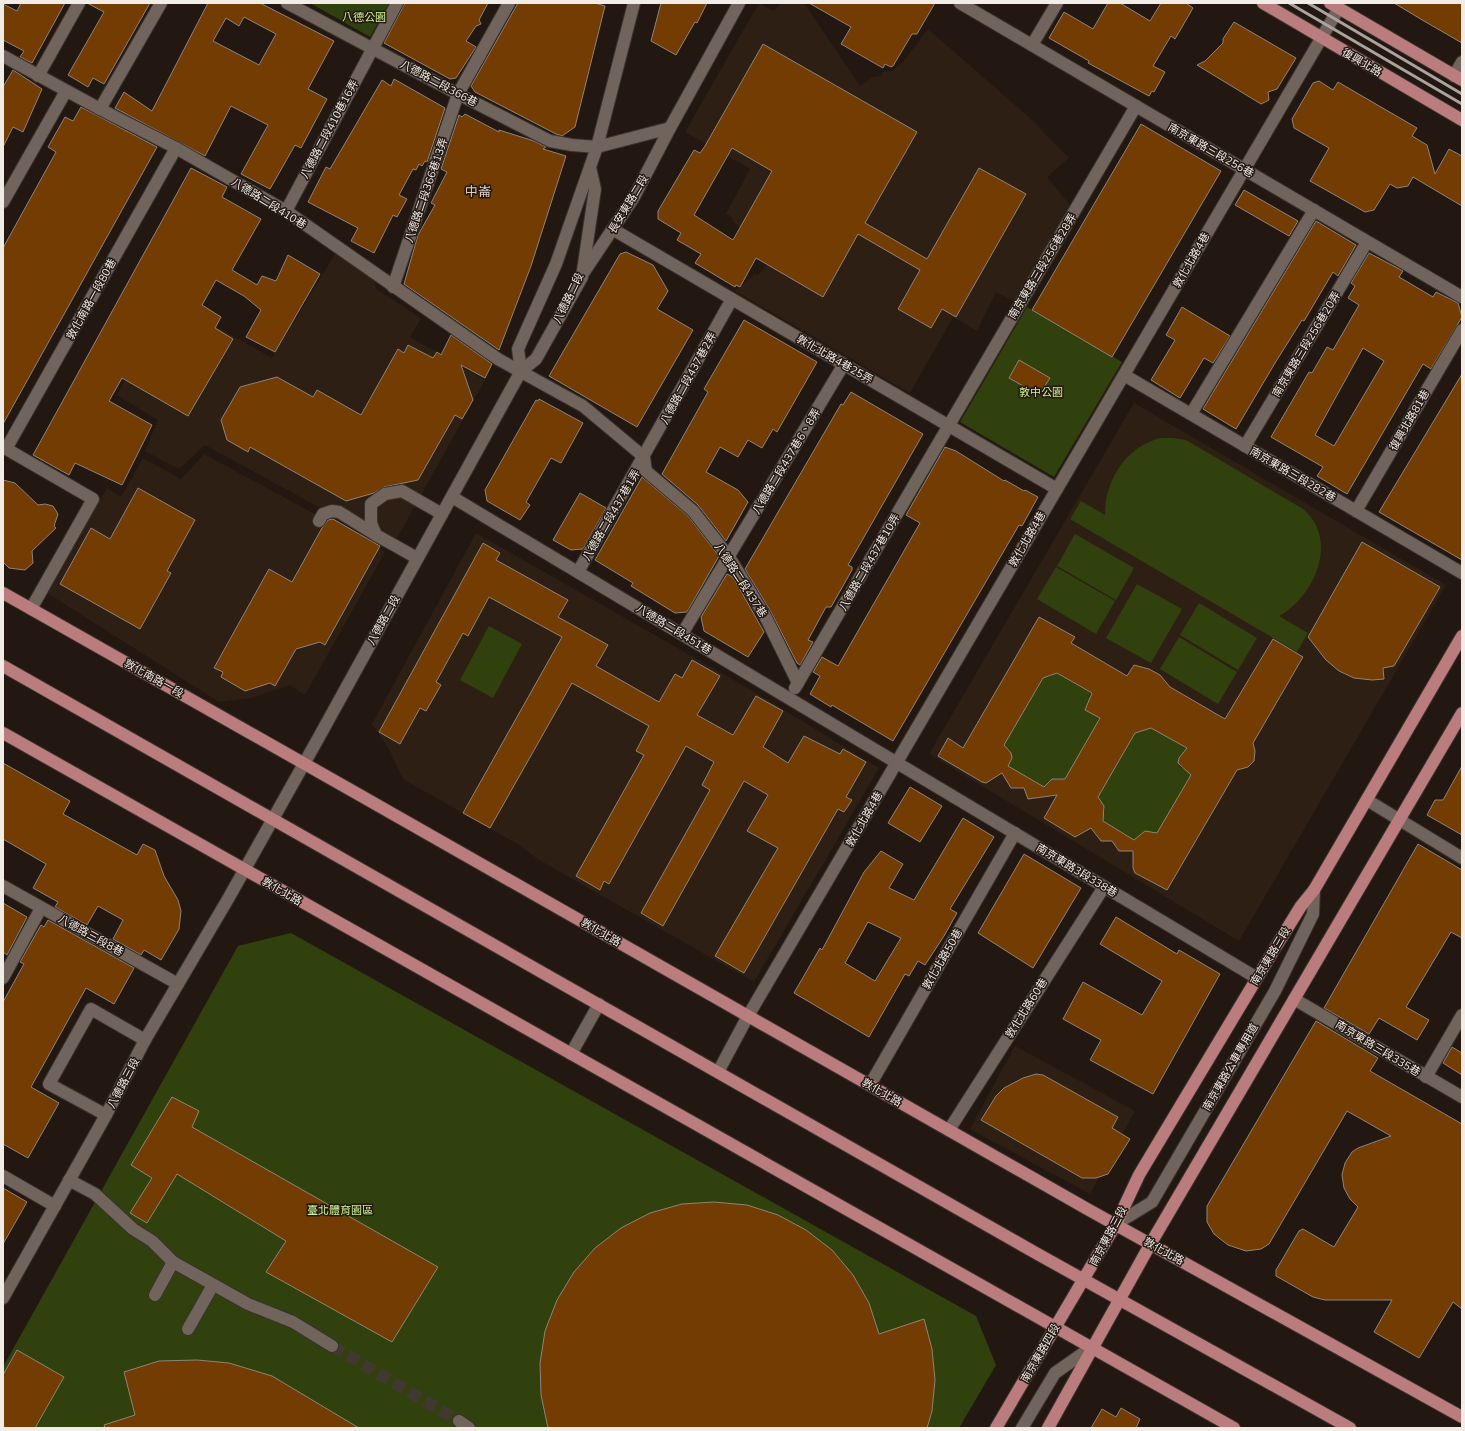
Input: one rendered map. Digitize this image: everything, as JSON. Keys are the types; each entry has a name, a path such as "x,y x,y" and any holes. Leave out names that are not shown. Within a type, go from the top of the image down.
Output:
{"main road":[{"name":"復興北路","path":"1263,3 1462,120"},
{"path":"1334,5 1458,78"},
{"name":"敦化南路一段","path":"3,594 304,763"},
{"name":"南京東路三段","path":"1084,1279 1116,1224 1140,1175 1257,978 1301,906 1314,890 1462,636"},
{"path":"3,666 272,820 1350,1428"},
{"path":"1048,1428 1150,1243 1462,713"},
{"path":"3,733 244,870"},
{"name":"敦化北路","path":"304,763 949,1130 1462,1417"},
{"name":"敦化北路","path":"244,870 1234,1428"},
{"name":"南京東路四段","path":"996,1428 1084,1279"}],"street":[{"path":"38,76 79,3"},
{"path":"100,109 160,3"},
{"name":"八德路二段366巷","path":"287,3 550,141 597,148"},
{"name":"八德路二段410巷16弄","path":"286,211 372,47 397,3"},
{"name":"八德路二段366巷13弄","path":"393,287 458,94 509,3"},
{"path":"521,371 518,350 556,264 597,148 634,3"},
{"name":"長安東路二段","path":"582,276 614,230 640,187 670,128 739,3"},
{"name":"南京東路三段256巷","path":"960,3 1462,297"},
{"path":"1032,45 1057,3"},
{"name":"敦化北路4巷","path":"718,1072 748,1016 1321,38 1334,5"},
{"name":"八德路二段410巷","path":"3,56 66,91 176,148 286,211 498,359 521,371"},
{"path":"1458,78 1462,62"},
{"path":"3,202 66,91"},
{"name":"南京東路三段256巷28弄","path":"948,425 1136,106"},
{"path":"597,148 670,128"},
{"name":"敦化南路一段80巷","path":"5,448 176,148"},
{"name":"八德路二段","path":"244,870 521,371 536,359 582,276 596,189 590,167"},
{"path":"1191,414 1314,210"},
{"name":"敦化北路4巷25弄","path":"614,230 1057,489"},
{"name":"南京東路三段256巷20弄","path":"1245,446 1367,242"},
{"name":"八德路二段437巷2弄","path":"644,458 732,299"},
{"name":"復興北路81巷","path":"1356,511 1462,330"},
{"name":"八德路二段437巷6、8弄","path":"682,634 729,558 844,364"},
{"name":"八德路二段437巷","path":"521,371 583,406 644,458 646,471 693,512 729,558 765,616 798,683"},
{"name":"南京東路三段282巷","path":"1124,375 1462,573"},
{"name":"八德路二段437巷10弄","path":"789,698 948,425"},
{"path":"5,448 93,499 30,609"},
{"name":"八德路二段437巷1弄","path":"578,572 644,458"},
{"path":"376,534 371,523 371,504 385,494 402,491 442,514"},
{"name":"八德路二段451巷","path":"452,497 897,762"},
{"path":"319,520 323,514 332,511 339,512 417,558"},
{"name":"南京東路3段338巷","path":"897,762 1257,978"},
{"path":"1367,800 1462,858"},
{"name":"敦化北路50巷","path":"870,1085 1015,833"},
{"name":"八德路三段","path":"3,1298 106,1115 146,1040 244,870"},
{"name":"八德路三段8巷","path":"3,886 178,984"},
{"name":"敦化北路60巷","path":"949,1130 1104,887"},
{"name":"南京東路公車專用道","path":"1116,1224 1152,1202 1275,991 1313,914 1314,890"},
{"path":"3,978 41,908"},
{"name":"南京東路三段335巷","path":"1294,999 1462,1098"},
{"path":"571,1054 599,1004"},
{"path":"106,1115 49,1084 91,1009 146,1040"},
{"path":"1426,1077 1462,1015"},
{"path":"3,1176 55,1206"},
{"path":"69,1180 96,1194 134,1229 152,1241 174,1262 248,1304 293,1322 332,1346"},
{"path":"155,1296 174,1262"},
{"path":"188,1329 213,1285"},
{"path":"1022,1428 1055,1372 1092,1347"},
{"path":"459,1421 469,1428"}],"shaded area":[{"path":"759,3 773,11 782,3 804,3 860,86 873,77 882,76 883,72 892,71 903,62 928,29 1030,118 1069,158 1047,177 1070,205 1014,301 996,292 977,331 953,317 910,393 735,291 755,274 758,275 770,263 732,220 733,218 726,214 750,169 685,132"},
{"path":"335,254 374,279 376,289 421,318 410,337 485,380 392,547 205,445 179,469 145,451 158,420 117,395 171,301 272,358"},
{"path":"1134,403 1446,585 1239,941 929,754"},
{"path":"204,454 385,552 305,695 290,685 251,698 219,702 47,593 107,488 121,497 143,458 181,479"},
{"path":"476,533 758,694 879,768 754,982 539,860 519,845 403,779 389,749 372,724"},
{"path":"1015,1046 1135,1111 1090,1194 970,1129"}],"green space":[{"name":"八德公園","path":"310,3 389,3 370,37"},
{"name":"敦中公園","path":"1027,307 1122,362 1054,477 960,422"},
{"path":"1160,438 1186,440 1303,509 1314,522 1320,536 1321,551 1318,567 1312,582 1303,596 1292,607 1279,616 1308,633 1297,652 1070,519 1081,501 1105,515 1109,490 1119,467 1137,449"},
{"path":"1075,534 1134,568 1116,600 1057,566"},
{"path":"1056,567 1115,601 1096,634 1037,599"},
{"path":"1137,584 1182,609 1151,663 1106,638"},
{"path":"1199,603 1257,638 1238,670 1180,635"},
{"path":"489,626 522,644 493,698 460,680"},
{"path":"1179,637 1237,672 1218,704 1160,669"},
{"path":"1053,671 1091,693 1089,696 1092,702 1105,712 1063,783 1057,778 1052,779 1047,784 1047,789 1005,764 1012,758 1008,749 1003,747 1045,675 1050,677"},
{"path":"1147,725 1193,752 1181,756 1178,761 1180,767 1184,769 1197,766 1156,836 1148,831 1143,832 1138,837 1140,843 1098,818 1103,817 1105,810 1103,804 1096,801 1137,730 1144,731"},
{"name":"臺北體育園區","path":"291,933 976,1316 996,1365 959,1428 3,1428 3,1367 238,946"}],"building":[{"path":"21,3 65,3 32,63 20,57 24,51 3,40 3,4 17,11"},
{"path":"87,3 150,3 104,84 93,78 88,87 68,75 104,12"},
{"path":"208,3 260,3 334,41 308,89 327,99 301,148 295,145 270,189 241,174 268,125 231,106 205,156 115,108 124,92 152,111","holes":["244,17 276,34 259,65 213,41 226,18 239,26"]},
{"path":"405,3 488,3 479,20 481,24 476,26 466,41 476,47 456,78 450,79 384,43"},
{"path":"518,3 595,3 605,6 575,127 562,136 475,92 471,86"},
{"path":"661,3 707,3 697,23 695,22 676,55 651,41"},
{"path":"809,3 935,3 917,34 912,34 893,66 891,67 885,64 883,68 841,44 851,27"},
{"path":"1108,3 1120,3 1150,21 1161,3 1186,3 1193,8 1175,39 1171,36 1153,66 1165,72 1154,92 1152,91 1149,96 1088,63 1089,61 1049,38 1064,12 1093,29"},
{"path":"1394,3 1462,3 1462,43 1424,21"},
{"path":"1234,22 1296,58 1277,89 1268,92 1269,100 1261,104 1197,65 1205,61 1223,43 1223,39"},
{"path":"763,44 917,132 865,223 927,259 979,168 1026,194 956,317 942,309 931,328 898,309 920,270 858,234 823,297 756,258 740,287 736,285 735,287 695,263 701,254 677,240 681,233 658,219 658,211 694,150 700,153","holes":["732,148 772,171 733,240 694,215"]},
{"path":"13,70 42,89 23,132 13,127 3,147 3,87"},
{"path":"394,79 445,108 427,162 425,161 422,166 419,164 416,170 413,169 399,195 407,199 397,217 393,215 374,253 351,241 358,228 308,202 326,167 330,169 382,80 391,86"},
{"path":"1319,81 1333,90 1338,82 1417,128 1412,136 1427,145 1435,174 1449,149 1462,156 1462,206 1413,177 1408,186 1397,188 1390,184 1374,210 1365,212 1310,181 1329,148 1294,128 1292,119 1313,83"},
{"path":"81,107 157,147 3,424 3,248 56,152 48,147 65,117 73,121"},
{"path":"465,114 499,132 499,130 534,141 546,147 543,149 566,156 531,266 499,350 404,284 418,235 435,205 431,203 447,172 441,169 459,115 462,117"},
{"path":"1141,124 1221,171 1112,357 1032,310"},
{"path":"191,168 227,187 222,197 261,219 232,270 257,285 262,276 276,281 288,255 320,274 275,352 246,337 261,310 244,296 216,280 202,305 221,317 215,328 233,339 188,416 122,378 109,401 152,425 122,485 75,463 69,475 33,455"},
{"path":"1244,190 1298,221 1289,236 1235,205"},
{"path":"1316,221 1356,245 1338,276 1333,272 1304,321 1302,320 1275,363 1236,429 1203,409"},
{"path":"626,252 653,265 668,291 657,309 693,330 637,427 549,376 620,254"},
{"path":"1369,253 1403,271 1399,277 1433,297 1436,292 1458,303 1462,317 1431,369 1423,364 1347,494 1317,476 1323,467 1271,437 1309,372 1312,373 1327,347 1333,350 1359,305 1348,298 1355,286 1351,283","holes":["1363,348 1384,361 1334,446 1315,435"]},
{"path":"1182,307 1230,336 1213,363 1204,358 1180,398 1151,380 1175,340 1166,335"},
{"path":"744,320 817,362 777,432 773,429 762,448 748,440 738,457 720,447 706,472 738,490 748,502 726,541 698,505 662,474 708,392 704,389"},
{"path":"451,335 492,364 485,378 461,365 473,400 462,419 455,415 418,480 384,487 374,493 346,501 250,447 248,452 227,440 221,420 240,387 277,377 313,397 317,390 361,415 398,349 404,353 408,345 433,358 437,352 441,355"},
{"path":"1019,360 1050,378 1039,395 1009,378"},
{"path":"1462,374 1462,560 1379,512"},
{"path":"851,392 923,434 848,565 852,567 852,570 831,607 826,607 808,640 813,642 800,665 797,663 771,612 745,569 841,404 843,405"},
{"path":"539,399 583,423 561,463 551,458 526,502 530,505 520,520 487,501 485,490 536,400 538,401"},
{"path":"945,447 956,451 1004,481 1005,480 1038,497 1022,526 1019,525 893,741 832,705 831,707 810,694 820,676 813,672 822,657 838,666 920,523 906,515"},
{"path":"642,477 688,516 719,556 687,612 675,613 631,586 633,583 595,560"},
{"path":"3,480 15,483 38,505 45,504 53,506 58,514 54,526 56,528 32,551 33,563 25,570 9,568 3,562"},
{"path":"138,488 195,520 167,571 171,573 140,629 60,584 91,528 110,539"},
{"path":"580,493 606,508 583,549 571,550 553,540"},
{"path":"333,519 380,546 325,645 320,642 296,649 275,686 270,683 245,691 221,677 223,672 214,668 269,569 292,582 322,528 328,520"},
{"path":"1362,542 1440,587 1394,666 1383,668 1384,679 1372,680 1354,678 1339,671 1326,660 1308,637"},
{"path":"483,543 500,553 496,560 568,600 558,617 608,645 596,666 659,702 675,674 682,678 692,660 720,676 697,715 733,735 756,696 783,711 763,747 788,763 804,736 840,754 843,749 866,762 846,797 852,800 844,812 838,809 744,973 715,956 778,848 747,831 768,795 744,781 663,926 641,913 710,790 702,785 714,762 686,746 609,884 604,881 600,890 576,876 644,755 636,751 649,726 572,683 490,828 463,813 562,637 489,597 468,636 463,633 436,682 441,685 426,711 420,708 400,744 379,732"},
{"path":"727,574 733,577 764,632 748,657 704,631 701,617"},
{"path":"1039,617 1075,637 1071,643 1127,676 1134,665 1149,669 1160,675 1170,687 1225,719 1273,639 1303,657 1253,743 1255,751 1254,761 1248,767 1237,770 1167,890 1135,873 1133,868 1133,851 1119,851 1112,841 1101,841 1091,828 1075,837 1044,818 1057,795 1028,799 1024,788 1011,788 1002,773 986,783 982,782 938,756 948,738 963,748","holes":["1057,673 1092,693 1085,710 1100,718 1065,779 1052,779 1044,787 1008,766 1012,758 1011,753 1004,745 1043,678","1151,728 1187,748 1179,758 1178,763 1191,775 1157,833 1145,831 1134,840 1103,821 1104,806 1098,797 1135,733"]},
{"path":"3,763 70,801 63,814 137,855 143,844 155,850 164,876 178,900 181,911 179,929 161,960 144,950 141,955 113,939 123,920 98,906 87,925 55,907 58,902 33,888 46,864 3,839"},
{"path":"1462,766 1462,835 1427,815 1435,800 1443,800"},
{"path":"910,787 942,806 920,842 888,823"},
{"path":"963,818 994,837 950,909 957,913 944,936 925,965 918,961 909,976 905,974 869,1037 794,993 820,948 822,950 864,872 881,851 903,864 889,888 914,900","holes":["868,922 901,938 875,981 845,963"]},
{"path":"1418,844 1462,870 1462,938 1451,932 1406,1007 1429,1020 1417,1040 1379,1018 1369,1034 1324,1008"},
{"path":"1024,854 1081,888 1033,968 978,933"},
{"path":"3,903 27,917 7,955 3,952"},
{"path":"1116,917 1177,954 1179,950 1220,974 1153,1094 1090,1060 1101,1040 1063,1019 1083,982 1142,1015 1162,981 1100,944"},
{"path":"48,920 134,968 114,1004 86,988 31,1087 59,1103 28,1158 3,1144 3,1002 24,964 20,962 41,925 44,927"},
{"path":"1316,1021 1378,1058 1370,1071 1462,1124 1462,1309 1453,1302 1419,1358 1374,1332 1392,1300 1325,1300 1313,1297 1276,1276 1276,1270 1299,1231 1303,1229 1334,1247 1358,1207 1350,1199 1344,1188 1342,1175 1345,1163 1352,1152 1358,1148 1391,1136 1347,1111 1269,1244 1261,1249 1246,1251 1228,1245 1214,1234 1207,1222 1207,1206"},
{"path":"1452,1047 1462,1053 1462,1075 1443,1063"},
{"path":"1036,1074 1043,1075 1118,1117 1112,1128 1130,1139 1108,1174 1096,1178 1082,1178 981,1120 996,1096 1004,1088 1023,1078"},
{"path":"172,1097 199,1111 192,1127 438,1267 392,1342 266,1272 286,1241 177,1174 147,1223 130,1213 152,1178 131,1165"},
{"path":"3,1188 27,1202 3,1244"},
{"path":"714,1202 747,1205 778,1215 806,1230 832,1250 853,1275 869,1303 879,1334 924,1319 932,1349 935,1380 932,1411 927,1428 548,1428 541,1395 540,1363 545,1331 557,1300 574,1272 595,1248 621,1228 650,1213 682,1204"},
{"path":"17,1350 64,1377 35,1428 3,1428 3,1375"},
{"path":"197,1360 229,1363 272,1376 359,1428 105,1428 104,1425 135,1415 124,1372 159,1361"},
{"path":"1121,1408 1140,1419 1136,1428 1091,1428 1102,1409 1116,1417"}],"tunnel":[{"path":"332,1346 459,1421"}],"railway":[{"path":"1289,3 1462,104"},
{"path":"1308,3 1462,94"}],"district":[{"name":"中崙","path":"478,191"}]}
